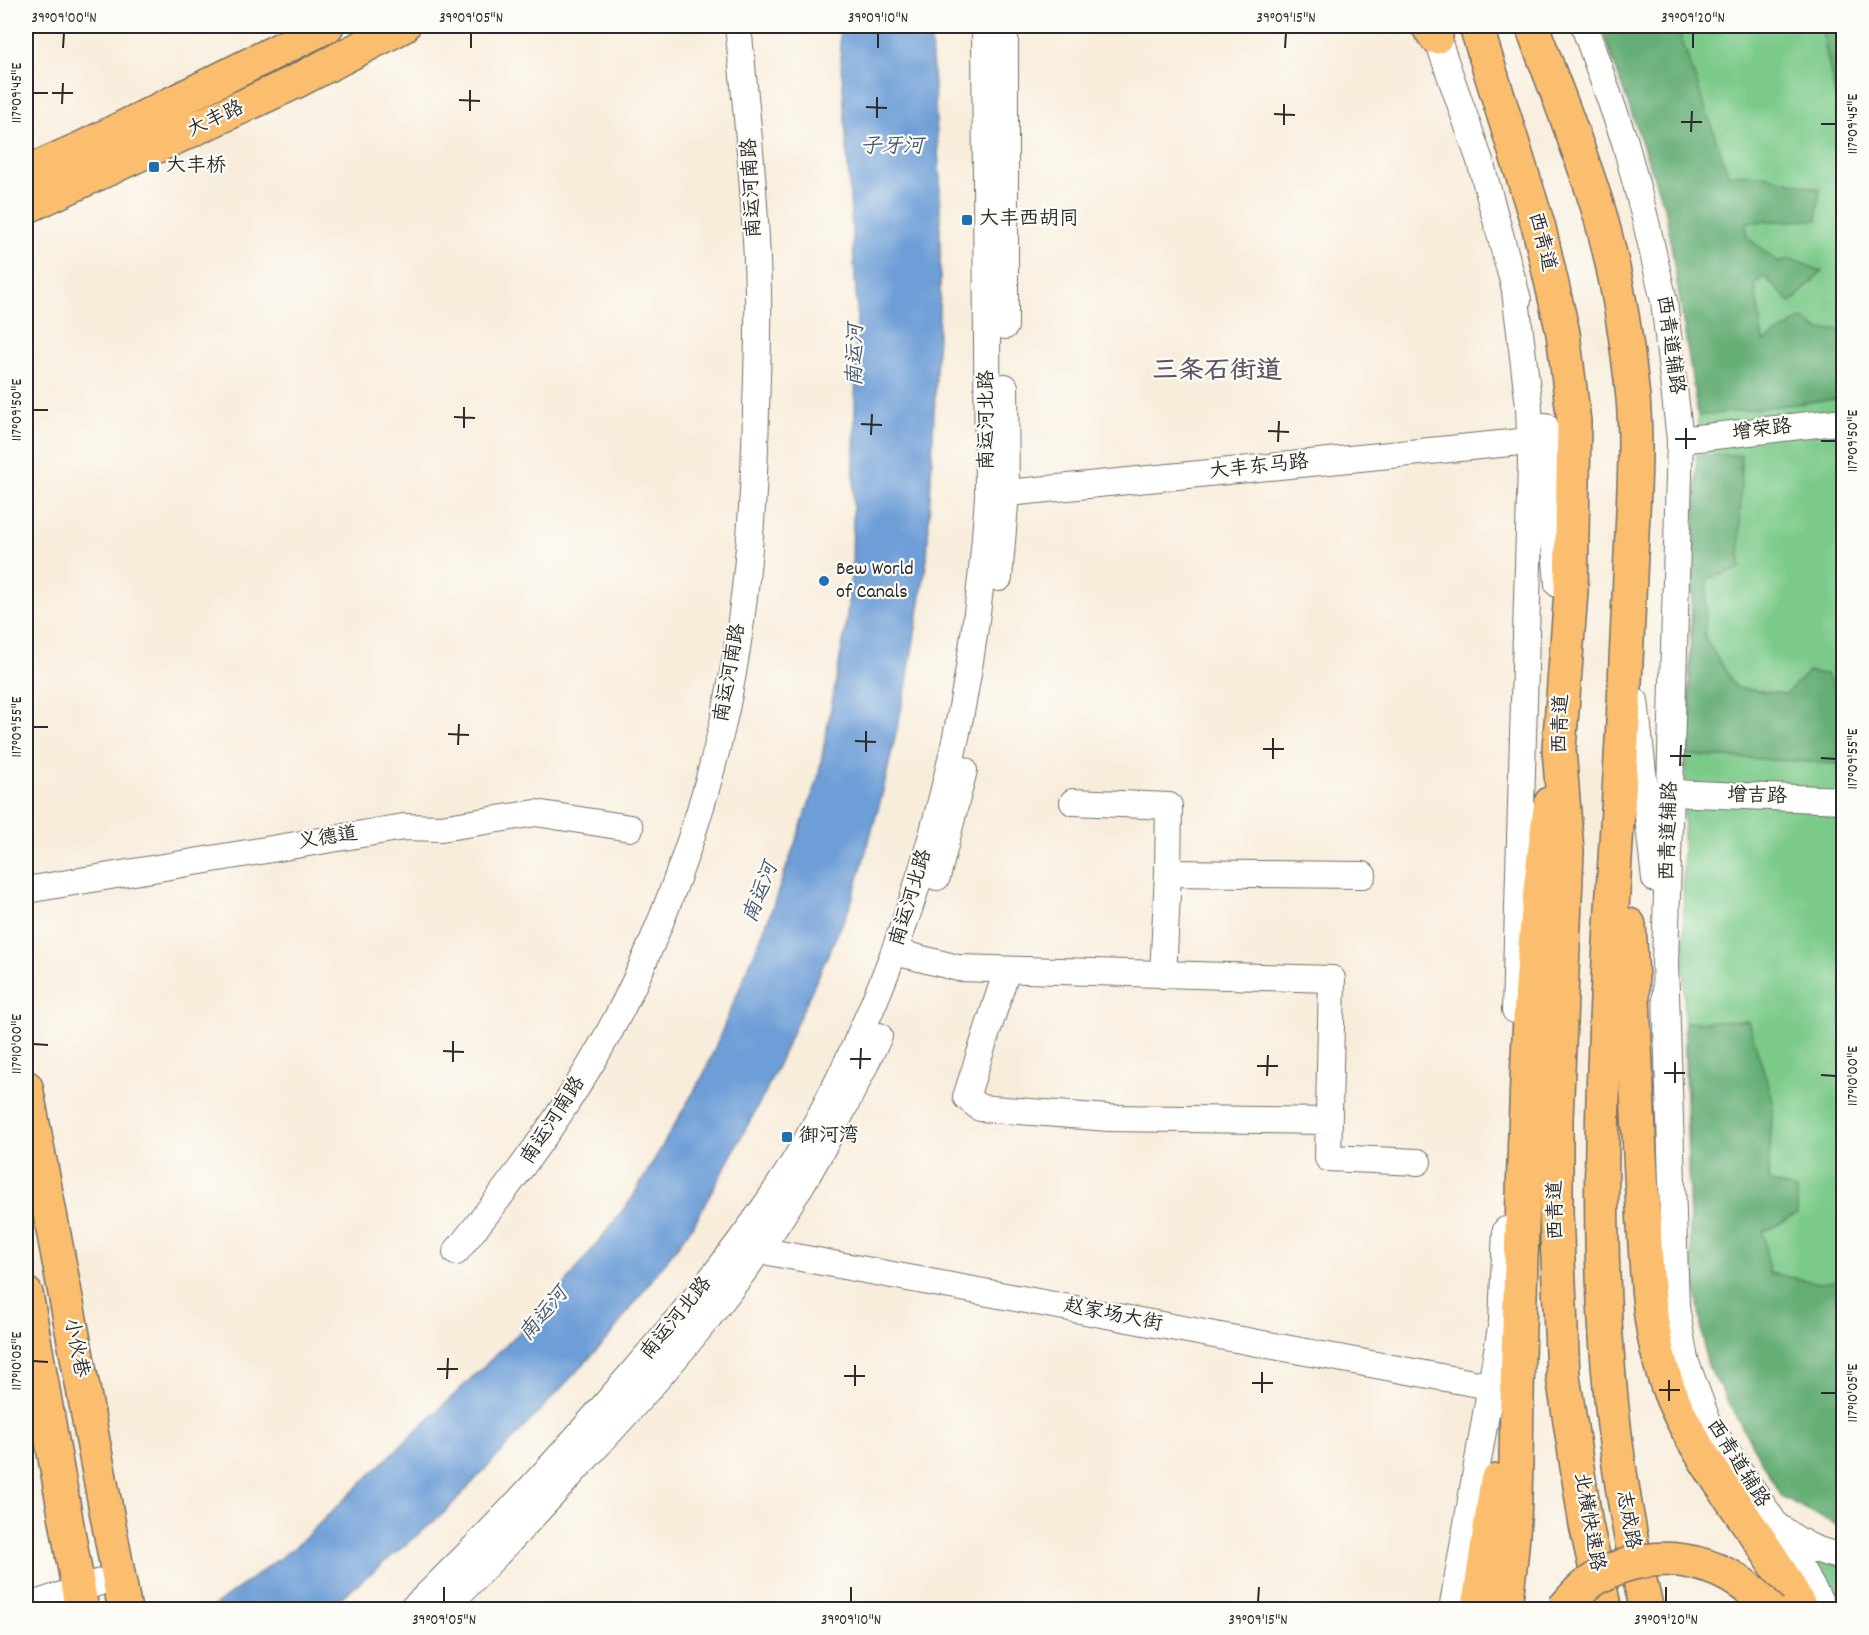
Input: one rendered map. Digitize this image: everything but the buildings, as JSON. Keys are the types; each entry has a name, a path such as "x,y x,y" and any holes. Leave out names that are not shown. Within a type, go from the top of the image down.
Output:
{"main road":[{"name":"大丰路","path":"26,173 327,26"},
{"name":"大丰路","path":"26,207 293,83 403,26"},
{"name":"西青道","path":"1476,26 1539,228 1563,333 1574,422 1571,592 1559,749 1567,851 1556,1120 1556,1213 1563,1376 1573,1435"},
{"path":"1532,26 1600,216 1620,310 1633,400 1634,495 1621,767 1641,1174 1650,1311 1654,1338 1672,1398 1720,1487 1777,1568 1801,1610"},
{"path":"278,51 293,83"},
{"path":"1504,1610 1512,1552 1516,1488 1527,1107 1542,863 1559,749"},
{"name":"志成路","path":"1621,767 1606,1019 1601,1180 1604,1328 1622,1503 1647,1610"},
{"name":"小伙巷","path":"26,1087 125,1610"},
{"name":"小伙巷","path":"26,1294 80,1600"},
{"path":"1478,1610 1518,1358"},
{"name":"北横快速路","path":"1573,1435 1586,1525 1605,1610"},
{"path":"1563,1610 1584,1586 1623,1564 1673,1558 1707,1564 1736,1579 1757,1593 1770,1610"}],"street":[{"name":"南运河南路","path":"456,1252 515,1179 581,1082 640,970 689,848 723,726 747,585 755,459 758,294 751,150 738,26"},
{"name":"南运河北路","path":"985,26 997,494"},
{"name":"南运河北路","path":"411,1610 521,1501 661,1339 797,1192 844,1108 888,1019 962,704 997,494 1005,26"},
{"name":"西青道辅路","path":"1584,26 1625,142 1645,218 1664,301 1680,440 1665,963 1672,1239 1676,1307 1685,1360 1709,1425 1774,1522 1825,1610"},
{"path":"1432,29 1480,161 1531,344 1542,398 1551,476 1564,668"},
{"path":"1452,1610 1489,1386 1502,1322 1526,708 1530,441 1529,406 1514,283"},
{"name":"增荣路","path":"1680,440 1844,421"},
{"name":"大丰东马路","path":"997,494 1530,441"},
{"path":"1628,637 1665,963"},
{"name":"增吉路","path":"1671,787 1844,786"},
{"name":"增吉路","path":"1671,787 1844,800"},
{"path":"1073,802 1169,806 1163,975"},
{"name":"义德道","path":"26,890 404,826 441,828 536,813 630,828"},
{"path":"1168,873 1363,875"},
{"path":"904,954 958,968 1332,979 1328,1158 1418,1162"},
{"path":"1007,970 966,1097 980,1108 1109,1118 1328,1121"},
{"name":"南运河北路","path":"443,1610 490,1563 662,1376 750,1244"},
{"name":"赵家场大街","path":"750,1244 1489,1386"},
{"path":"1774,1522 1799,1543 1818,1552 1844,1557"},
{"path":"26,1607 80,1600 118,1576"}],"green space":[{"path":"1601,26 1843,26 1843,1528 1781,1496 1707,1364 1691,1258 1685,1073 1683,843 1698,416 1666,212"},
{"path":"1601,26 1677,26 1728,174 1763,175 1820,189 1817,220 1746,222 1747,237 1779,263 1791,259 1822,271 1791,303 1764,276 1755,285 1763,342 1802,319 1819,330 1843,329 1843,398 1698,416 1666,212"},
{"path":"1821,26 1843,26 1843,134"},
{"path":"1741,455 1740,569 1707,579 1705,638 1736,688 1786,694 1808,672 1826,674 1843,699 1843,764 1688,755 1697,456"},
{"path":"1748,1021 1773,1100 1768,1181 1797,1190 1797,1214 1763,1232 1769,1273 1820,1283 1843,1280 1843,1528 1781,1496 1707,1364 1691,1258 1685,1022"},
{"path":"1809,1559 1843,1565 1843,1609 1837,1609"}],"water":[{"name":"子牙河","path":"839,26 930,26 940,181 940,291 927,559 906,688 882,795 851,904 764,1095 694,1224 608,1338 443,1514 327,1609 210,1609 295,1547 551,1302 631,1200 704,1074 768,920 818,778 845,632 852,567 857,308"}],"place":[{"name":"大丰桥","path":"154,167"},
{"name":"大丰西胡同","path":"967,220"},
{"name":"Bew World of Canals","path":"824,581"},
{"name":"御河湾","path":"787,1137"}],"district":[{"name":"三条石街道","path":"1217,372"}],"water label":[{"name":"南运河","path":"857,355"},
{"name":"南运河","path":"762,893"},
{"name":"南运河","path":"545,1315"}]}
